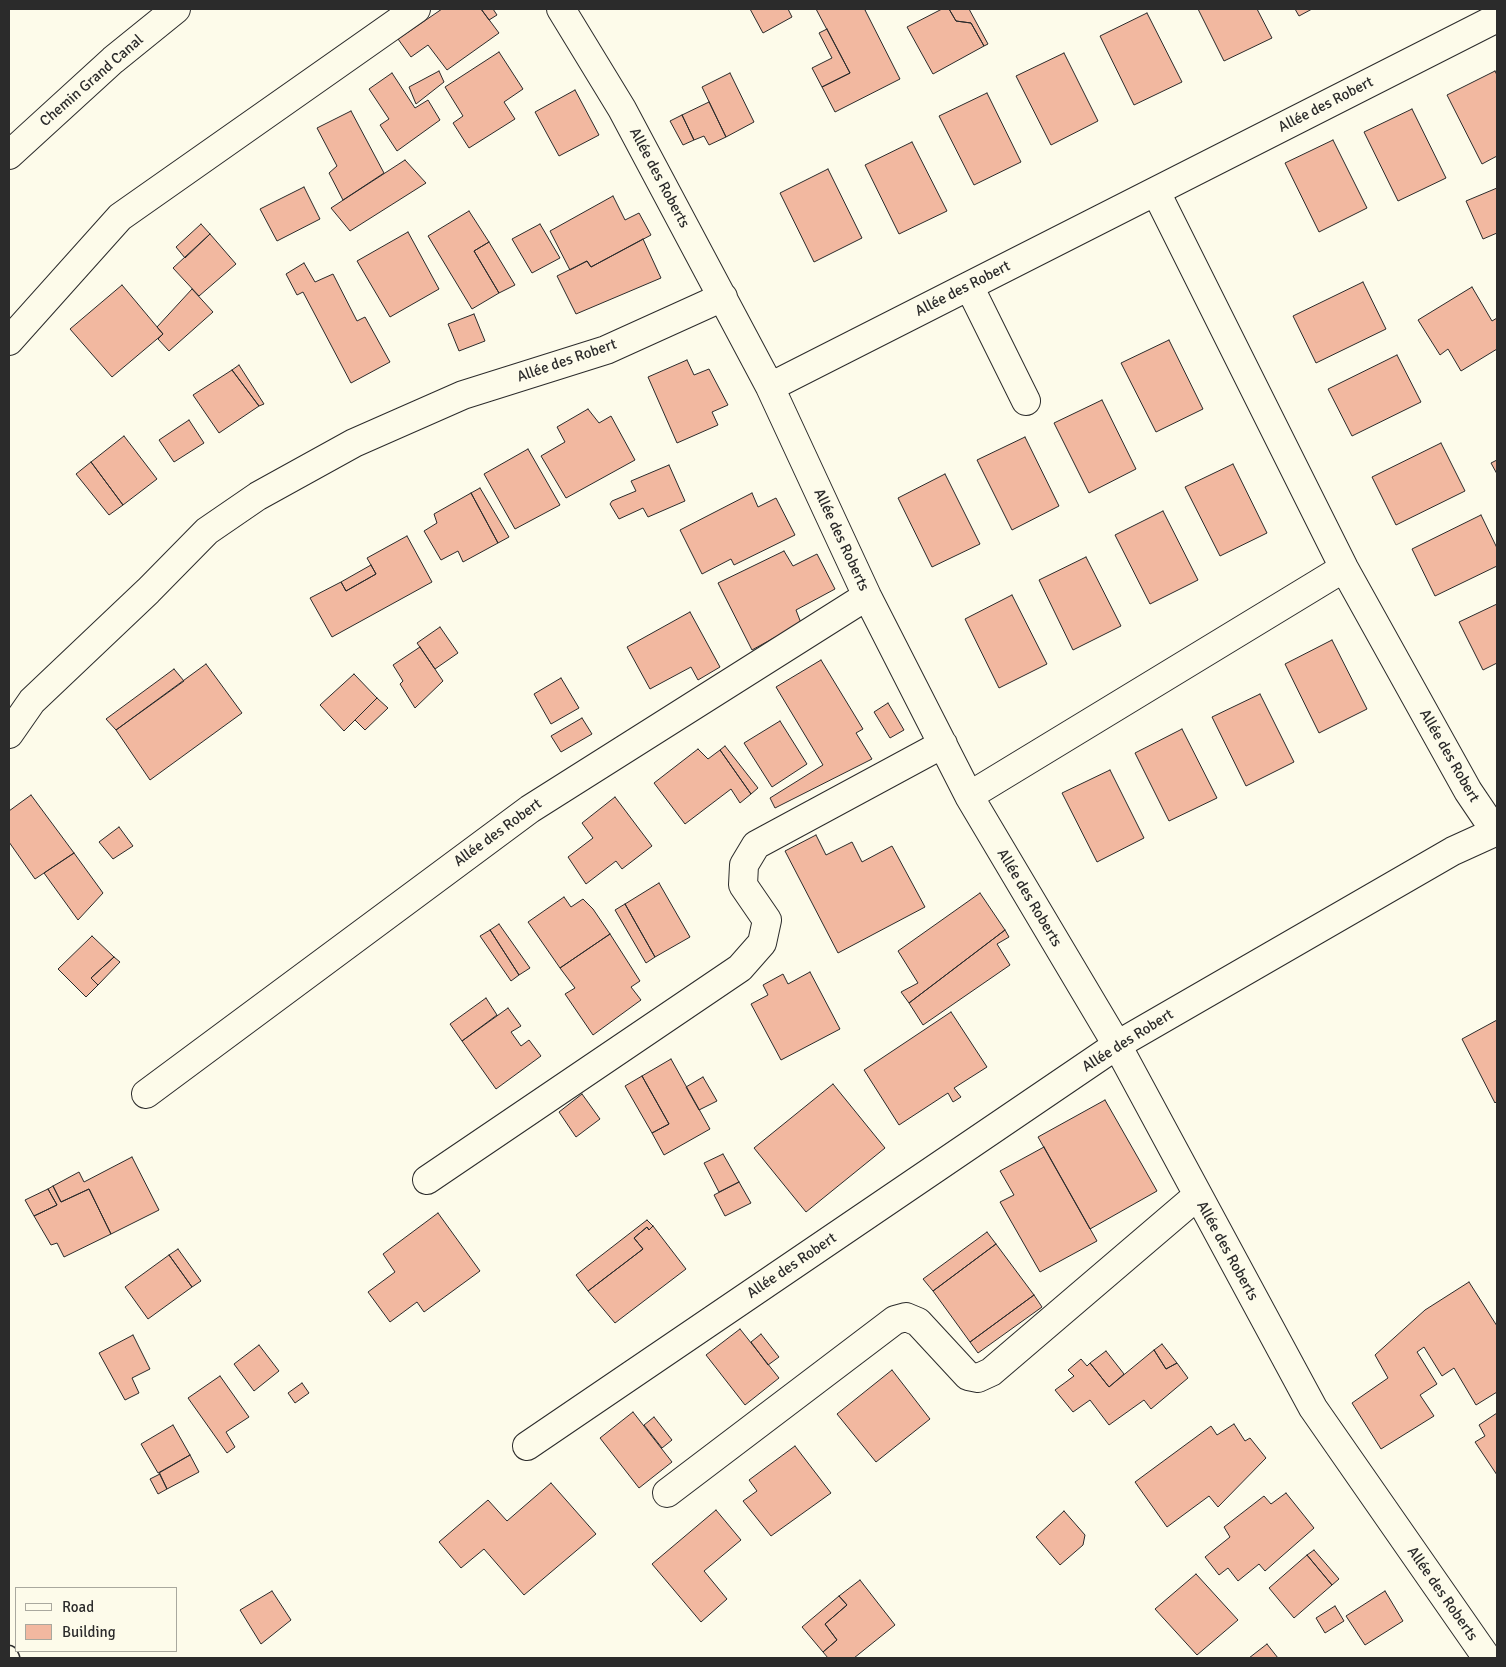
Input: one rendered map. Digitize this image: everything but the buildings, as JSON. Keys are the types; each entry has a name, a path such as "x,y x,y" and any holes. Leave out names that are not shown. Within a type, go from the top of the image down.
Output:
{"street":[{"name":"Chemin Grand Canal","path":"9,155 113,60 176,9"},
{"path":"9,342 120,217 416,9"},
{"name":"Allée des Roberts","path":"561,9 622,109 770,386 867,596 969,796 1117,1045 1313,1408 1487,1658"},
{"name":"Allée des Robert","path":"770,386 1497,18"},
{"name":"Allée des Robert","path":"527,1446 1117,1045 1453,851 1496,831 1468,791 1344,568 1156,192"},
{"path":"969,286 1026,401"},
{"name":"Allée des Robert","path":"9,734 32,701 135,604 207,531 258,496 354,443 463,395 606,350 723,298"},
{"path":"969,796 1344,568"},
{"name":"Allée des Robert","path":"146,1094 530,809 867,596"},
{"path":"427,1180 740,968 762,943 767,920 744,885 744,865 756,845 943,744"},
{"path":"667,1493 895,1320 906,1317 918,1322 968,1376 978,1378 991,1372 1197,1196"}],"lane":[{"path":"9,1654 11,1658"}]}
